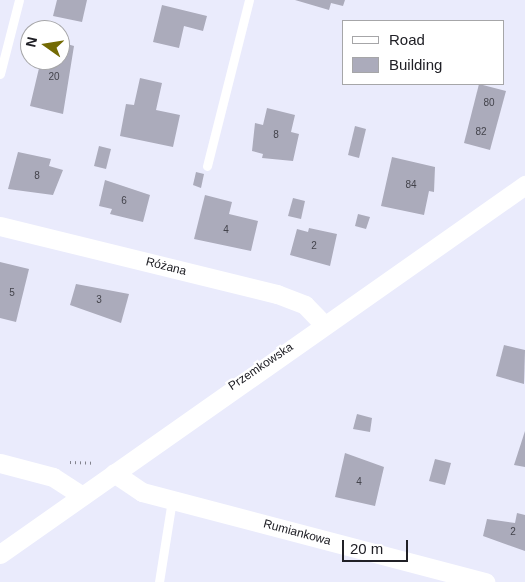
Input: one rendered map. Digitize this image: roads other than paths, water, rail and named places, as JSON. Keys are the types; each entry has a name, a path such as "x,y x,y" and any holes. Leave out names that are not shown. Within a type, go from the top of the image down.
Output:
{"street":[{"name":"Przemkowska","path":"0,554 525,185"},
{"name":"Różana","path":"0,226 277,294 305,305 324,325"},
{"path":"0,464 53,477 82,496"},
{"name":"Rumiankowa","path":"114,473 133,489 445,577 485,582"}],"lane":[{"path":"0,74 19,0"},
{"path":"207,166 248,0"},
{"path":"160,582 172,500"}]}
